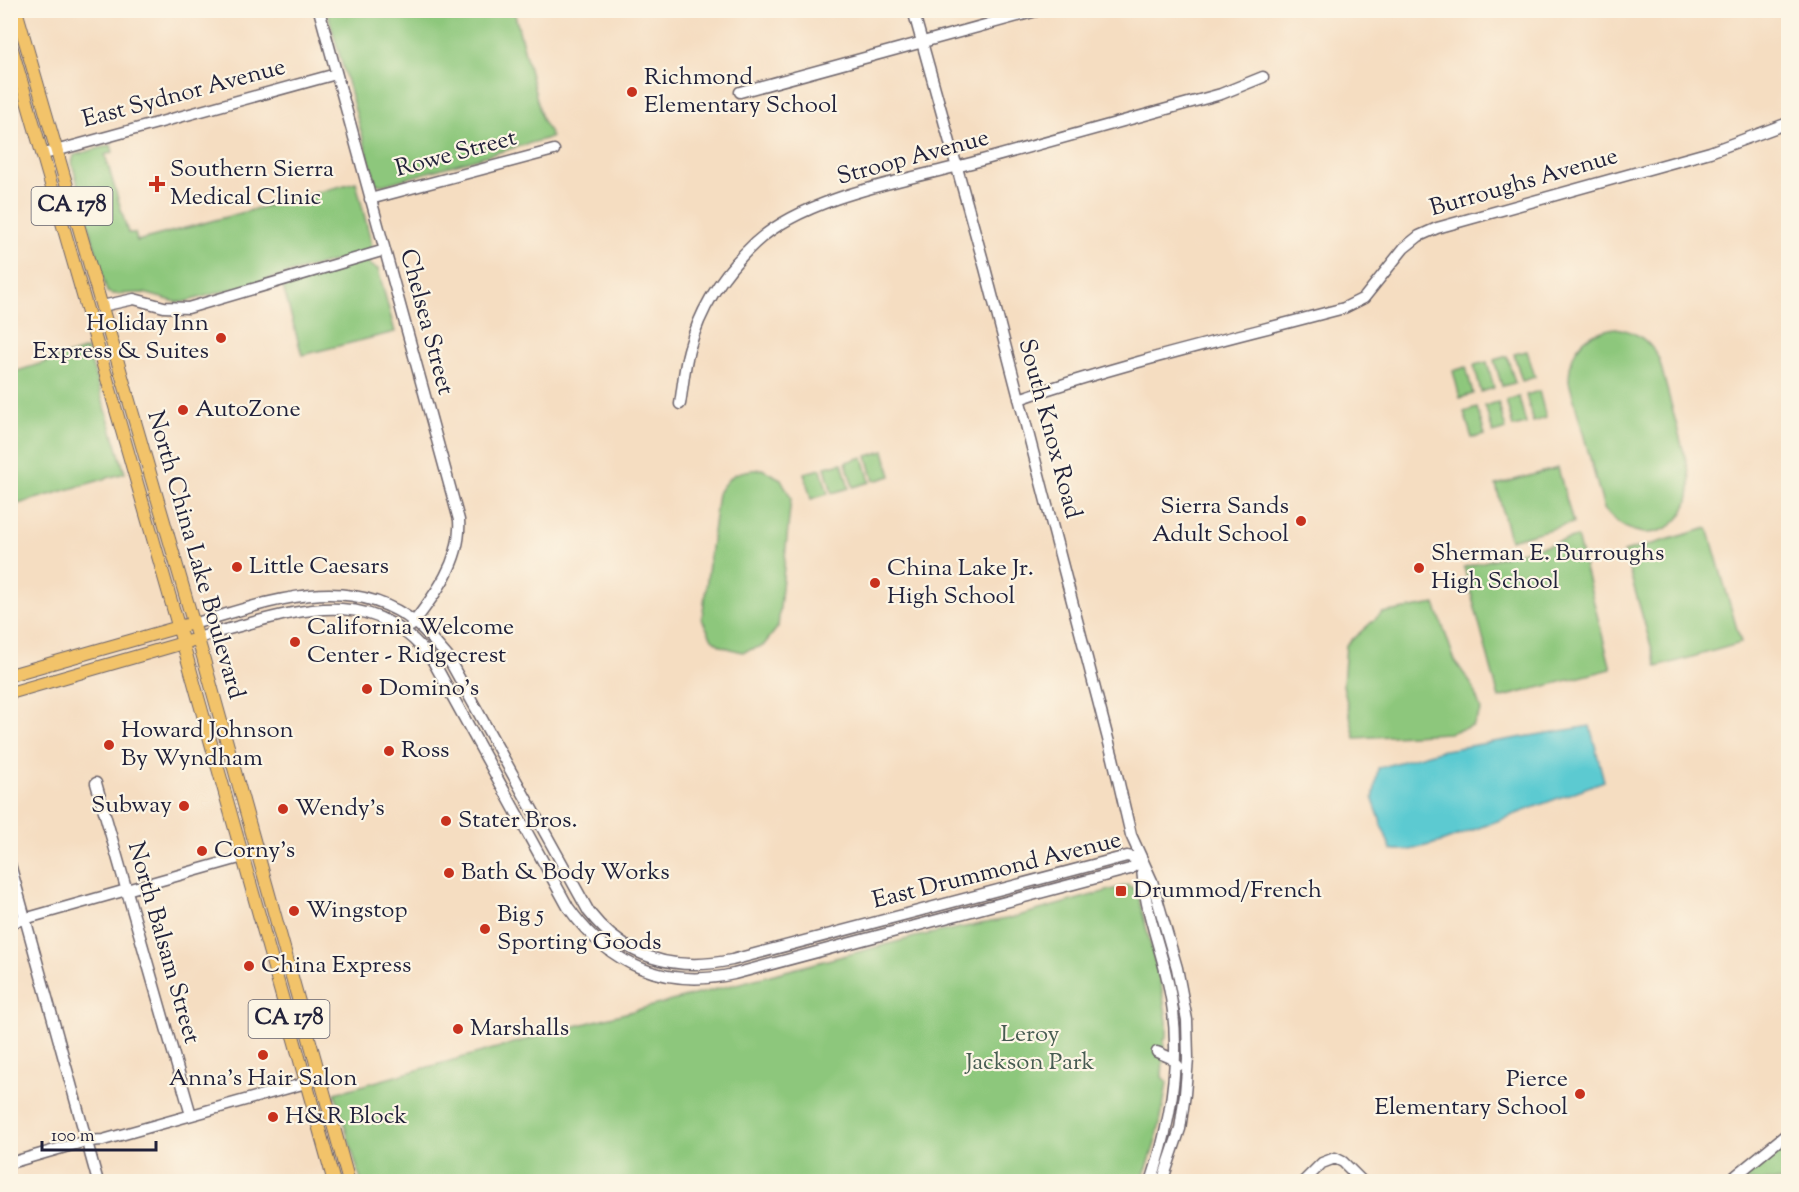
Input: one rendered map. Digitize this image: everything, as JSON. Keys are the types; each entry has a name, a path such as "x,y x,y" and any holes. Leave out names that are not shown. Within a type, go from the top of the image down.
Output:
{"main road":[{"name":"North China Lake Boulevard","path":"16,10 193,624 349,1182"},
{"name":"North China Lake Boulevard","path":"10,42 179,627 334,1182"},
{"path":"87,312 96,316 112,361 120,368"},
{"path":"10,675 193,624"},
{"path":"10,693 197,639"}],"street":[{"name":"Chelsea Street","path":"319,10 459,520 460,533 453,563 406,633"},
{"name":"South Knox Road","path":"913,10 1019,399 1131,835 1152,881 1177,968 1187,1020 1188,1059 1180,1129 1170,1161"},
{"path":"740,92 1040,10"},
{"name":"East Sydnor Avenue","path":"42,155 336,74"},
{"name":"Stroop Avenue","path":"680,404 688,352 708,301 734,265 755,243 789,219 874,188 1221,94 1263,77"},
{"name":"Burroughs Avenue","path":"1019,399 1053,387 1344,308 1364,298 1404,248 1419,236 1437,228 1688,159 1788,123"},
{"name":"Rowe Street","path":"370,199 554,150"},
{"path":"102,306 134,298 164,308 188,308 385,250"},
{"name":"East Drummond Avenue","path":"193,624 294,597 323,593 352,595 373,600 415,622 447,656 589,912 606,932 650,957 683,964 718,963 1127,856 1142,859"},
{"name":"East Drummond Avenue","path":"197,639 294,612 325,608 362,612 386,621 406,633 423,648 433,661 577,920 611,952 642,969 662,975 701,979 734,974 1130,869 1142,859"},
{"name":"North Balsam Street","path":"96,783 190,1115"},
{"path":"10,923 243,857"},
{"path":"1142,859 1142,884 1172,1000 1176,1047 1172,1101 1167,1130 1151,1182"},
{"path":"10,864 98,1182"},
{"path":"1157,1052 1171,1058 1180,1073 1170,1161 1162,1182"},
{"path":"10,1163 86,1141 103,1140 320,1079"},
{"path":"1728,1182 1788,1133"},
{"path":"1303,1182 1326,1160 1335,1158 1339,1159 1362,1182"}],"green space":[{"path":"327,11 514,11 542,119 552,137 383,185 376,184"},
{"path":"111,145 113,152 105,155 128,233 135,233 137,241 356,182 372,246 367,252 184,302 144,293 112,294 107,292 72,163 74,155"},
{"path":"368,259 370,265 378,269 395,332 302,355 283,287 291,279"},
{"path":"1616,328 1642,338 1659,359 1689,472 1690,492 1685,509 1676,521 1664,530 1649,533 1634,531 1618,523 1604,509 1569,382 1572,360 1580,344 1595,333"},
{"path":"87,349 125,473 11,506 11,373"},
{"path":"1527,351 1535,377 1522,381 1514,354"},
{"path":"1507,356 1515,383 1502,386 1494,360"},
{"path":"1487,362 1494,388 1481,392 1474,365"},
{"path":"1466,367 1473,394 1460,398 1453,371"},
{"path":"1539,391 1546,418 1533,422 1526,395"},
{"path":"1519,397 1526,424 1513,427 1506,400"},
{"path":"1498,402 1506,429 1493,433 1485,406"},
{"path":"1477,408 1485,435 1472,438 1464,412"},
{"path":"884,451 891,476 874,481 867,456"},
{"path":"863,457 870,482 853,487 846,462"},
{"path":"842,463 849,488 832,493 825,467"},
{"path":"1558,468 1573,523 1510,540 1496,485"},
{"path":"762,469 781,479 791,498 778,627 763,646 742,652 721,646 712,639 702,619 718,493 736,474"},
{"path":"821,469 828,494 811,499 804,473"},
{"path":"1708,528 1741,643 1657,667 1624,552"},
{"path":"1577,537 1611,669 1499,698 1464,567"},
{"path":"1435,604 1455,661 1472,685 1481,710 1473,726 1448,733 1355,738 1343,685 1346,645 1382,613"},
{"name":"Leroy Jackson Park","path":"1128,885 1137,891 1161,985 1167,1021 1162,1077 1167,1082 1161,1120 1141,1181 361,1181 335,1093 568,1028 919,936 1011,918"},
{"path":"1788,1138 1788,1181 1737,1181"}],"water":[{"path":"1590,726 1604,781 1441,842 1410,850 1391,850 1373,800 1378,768 1439,751"}],"place":[{"name":"Richmond Elementary School","path":"632,92"},
{"name":"Southern Sierra Medical Clinic","path":"157,184"},
{"name":"Holiday Inn Express & Suites","path":"221,338"},
{"name":"AutoZone","path":"183,410"},
{"name":"Sierra Sands Adult School","path":"1301,521"},
{"name":"Little Caesars","path":"237,567"},
{"name":"Sherman E. Burroughs High School","path":"1419,568"},
{"name":"China Lake Jr. High School","path":"875,583"},
{"name":"California Welcome Center - Ridgecrest","path":"295,642"},
{"name":"Domino's","path":"367,689"},
{"name":"Howard Johnson By Wyndham","path":"109,745"},
{"name":"Ross","path":"389,751"},
{"name":"Subway","path":"184,806"},
{"name":"Wendy's","path":"283,809"},
{"name":"Stater Bros.","path":"446,821"},
{"name":"Corny's","path":"202,851"},
{"name":"Bath & Body Works","path":"449,873"},
{"name":"Drummod/French","path":"1121,891"},
{"name":"Wingstop","path":"294,911"},
{"name":"Big 5 Sporting Goods","path":"485,929"},
{"name":"China Express","path":"249,966"},
{"name":"Marshalls","path":"458,1029"},
{"name":"Anna's Hair Salon","path":"263,1055"},
{"name":"Pierce Elementary School","path":"1580,1094"},
{"name":"H&R Block","path":"273,1117"}]}
